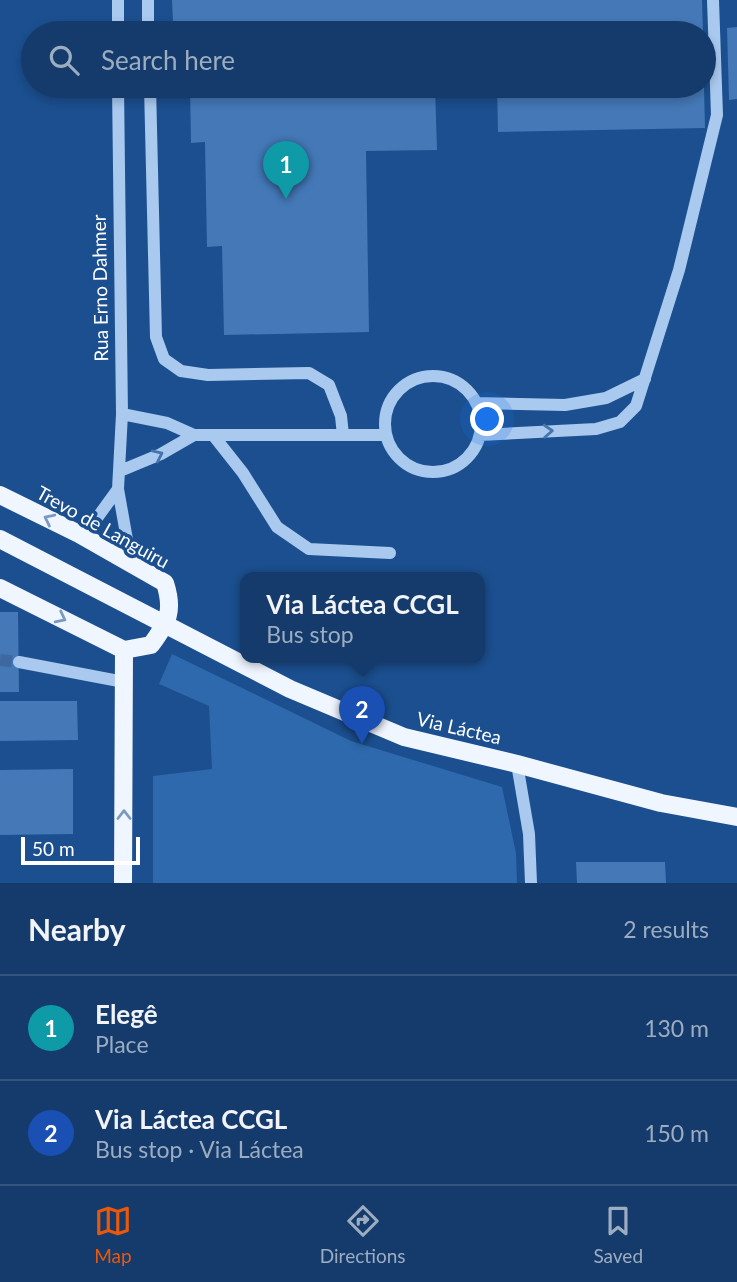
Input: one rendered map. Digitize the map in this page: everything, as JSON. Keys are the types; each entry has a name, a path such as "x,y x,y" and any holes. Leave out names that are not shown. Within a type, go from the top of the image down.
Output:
{"main road":[{"name":"Trevo de Languiru","path":"0,495 79,534 165,583 171,601 166,625"},
{"name":"Via Láctea","path":"0,539 290,689 404,737 661,803 737,817"},
{"path":"0,588 124,650 151,645 166,625"},
{"path":"124,650 124,883"}],"street":[{"path":"118,0 118,21"},
{"path":"148,0 148,21"},
{"path":"713,0 714,21"},
{"path":"480,435 596,429 620,422 636,406 679,270 717,115 716,86"},
{"name":"Rua Erno Dahmer","path":"118,98 122,414 118,489 131,562"},
{"path":"150,98 156,337 164,359 181,371 208,375 309,373 328,385 341,416 343,435"},
{"path":"433,376 454,381 470,394 476,404 481,424 480,435 471,454 463,462 444,472 433,473 412,468 403,462 390,446 386,435 386,414 389,404 403,387 422,377 433,376"},
{"path":"476,404 565,405 606,398 645,379"},
{"path":"122,414 167,423 194,435 386,435"},
{"path":"120,471 162,454 194,435"},
{"path":"213,435 243,473 277,527 309,548 390,553"},
{"name":"Rua Erno Dahmer","path":"79,534 97,518 118,489"},
{"path":"19,662 124,682"},
{"path":"516,764 529,834 531,883"}],"shaded area":[{"path":"172,654 351,741 502,787 516,853 517,883 153,883 153,776 212,769 209,706 159,684"}],"building":[{"path":"172,0 702,0 703,21 223,21 173,21"},
{"path":"737,27 737,99 729,100 727,28"},
{"path":"190,98 435,98 437,150 366,151 369,332 224,335 222,246 207,247 205,142 191,143"},
{"path":"497,98 704,98 705,128 498,132"},
{"path":"0,612 18,612 19,692 0,692"},
{"path":"0,701 77,701 78,740 0,741"},
{"path":"73,769 73,834 0,835 0,770"},
{"path":"576,862 665,862 666,883 577,883"}],"tunnel":[{"path":"0,660 19,662"}],"place":[{"name":"Elegê","path":"286,199"},
{"name":"Via Láctea CCGL","path":"362,744"}]}
